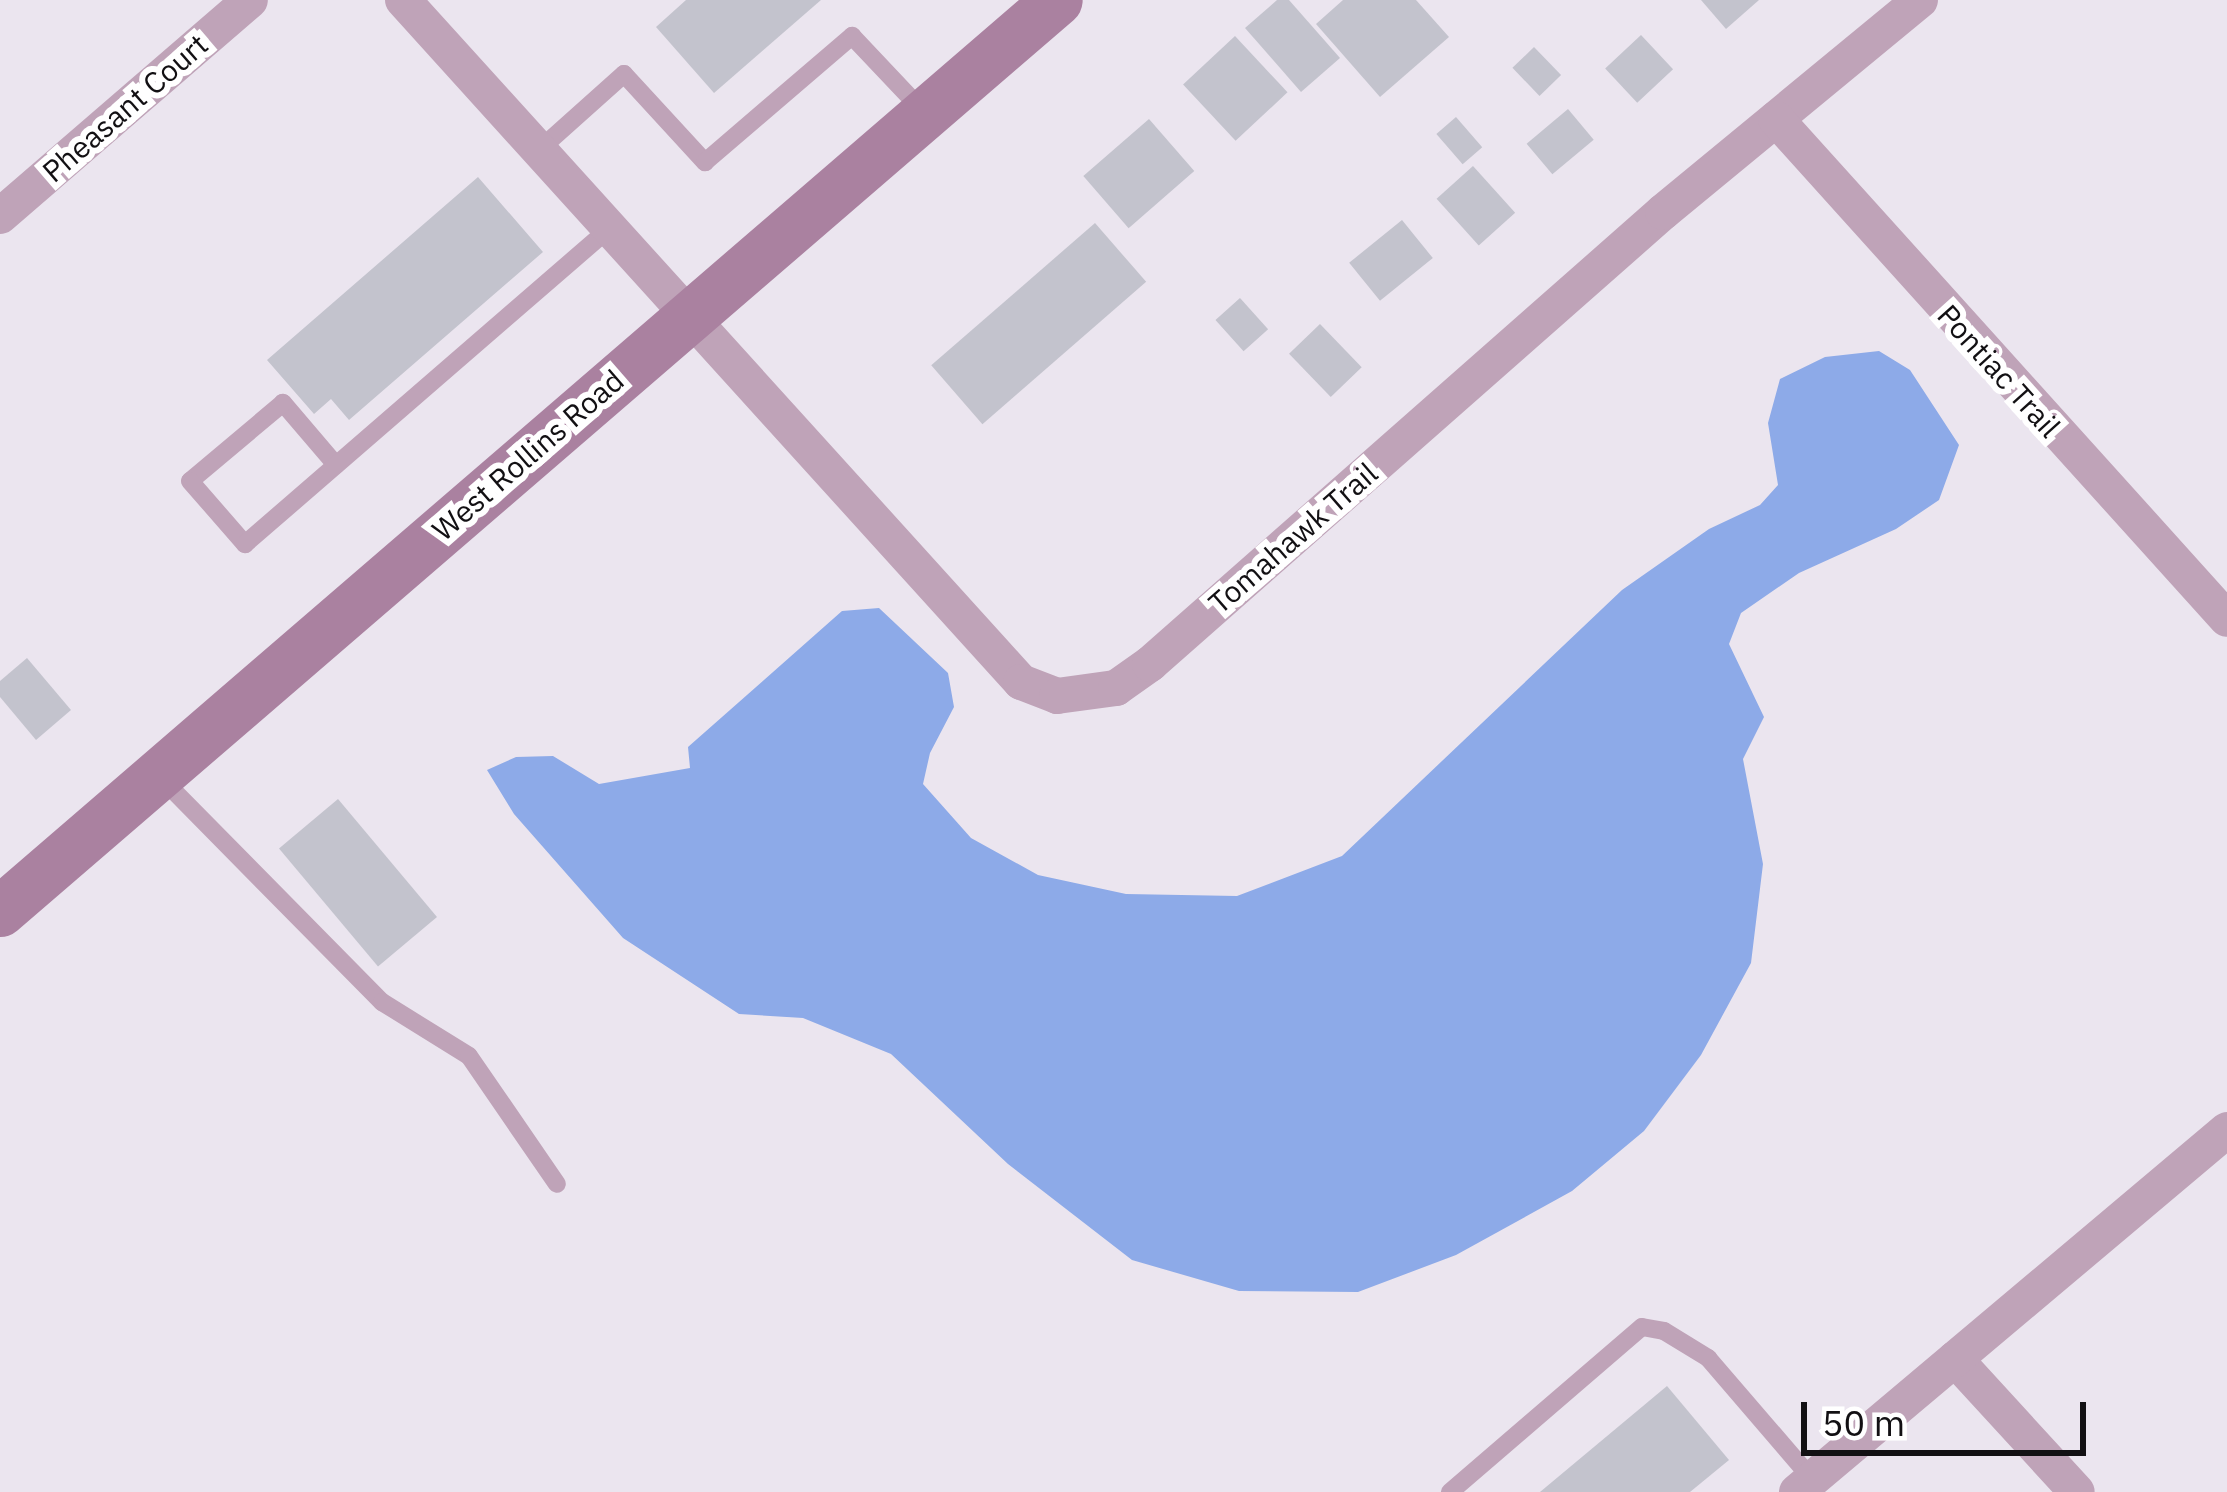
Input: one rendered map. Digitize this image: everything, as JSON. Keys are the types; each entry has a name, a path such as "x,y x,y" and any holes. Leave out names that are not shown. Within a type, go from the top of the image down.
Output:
{"main road":[{"name":"West Rollins Road","path":"0,911 1057,0"}],"street":[{"name":"Pheasant Court","path":"0,216 250,0"},
{"name":"Tomahawk Trail","path":"403,0 1021,682 1058,696 1092,695 1116,688 1150,664 1776,119 1920,0"},
{"name":"Pontiac Trail","path":"1776,119 2227,620"},
{"path":"1804,1485 2227,1130"},
{"path":"1955,1358 2078,1492"}],"lane":[{"path":"539,150 624,74 705,162 852,35 925,113"},
{"path":"336,465 283,403 190,481 245,544 610,228"},
{"path":"158,775 382,1002 469,1056 557,1184"},
{"path":"1452,1492 1642,1327 1664,1331 1708,1358 1804,1485"}],"water":[{"path":"1879,351 1910,370 1959,445 1939,500 1896,529 1799,573 1741,613 1729,644 1764,717 1743,759 1763,864 1751,963 1701,1055 1644,1131 1572,1191 1456,1255 1358,1292 1239,1291 1132,1260 1008,1164 891,1054 803,1018 739,1014 623,938 514,814 487,770 516,757 553,756 599,784 690,768 688,747 842,611 879,608 948,673 954,707 930,753 923,784 971,838 1038,875 1126,894 1237,896 1342,856 1622,590 1709,529 1760,505 1778,485 1768,423 1780,379 1825,357"}],"building":[{"path":"686,0 821,0 714,93 656,27"},
{"path":"1277,0 1289,0 1340,58 1301,92 1245,28"},
{"path":"1343,0 1416,0 1449,37 1380,97 1316,24"},
{"path":"1701,0 1759,0 1726,29"},
{"path":"1641,35 1673,69 1637,103 1605,68"},
{"path":"1235,36 1288,92 1236,141 1183,84"},
{"path":"1534,47 1561,75 1540,96 1512,68"},
{"path":"1568,109 1594,140 1552,174 1527,144"},
{"path":"1456,117 1482,147 1463,164 1436,134"},
{"path":"1149,119 1194,171 1129,228 1083,176"},
{"path":"1473,166 1515,213 1479,246 1437,199"},
{"path":"478,177 543,252 349,420 331,399 314,414 267,360"},
{"path":"1402,220 1433,258 1380,301 1349,263"},
{"path":"1095,223 1146,282 982,424 931,365"},
{"path":"1240,298 1268,329 1244,351 1215,320"},
{"path":"1320,324 1362,367 1331,397 1289,354"},
{"path":"27,658 71,710 36,740 0,697 0,681"},
{"path":"338,799 437,917 378,966 279,848"},
{"path":"1667,1386 1729,1460 1690,1492 1540,1492"}]}
